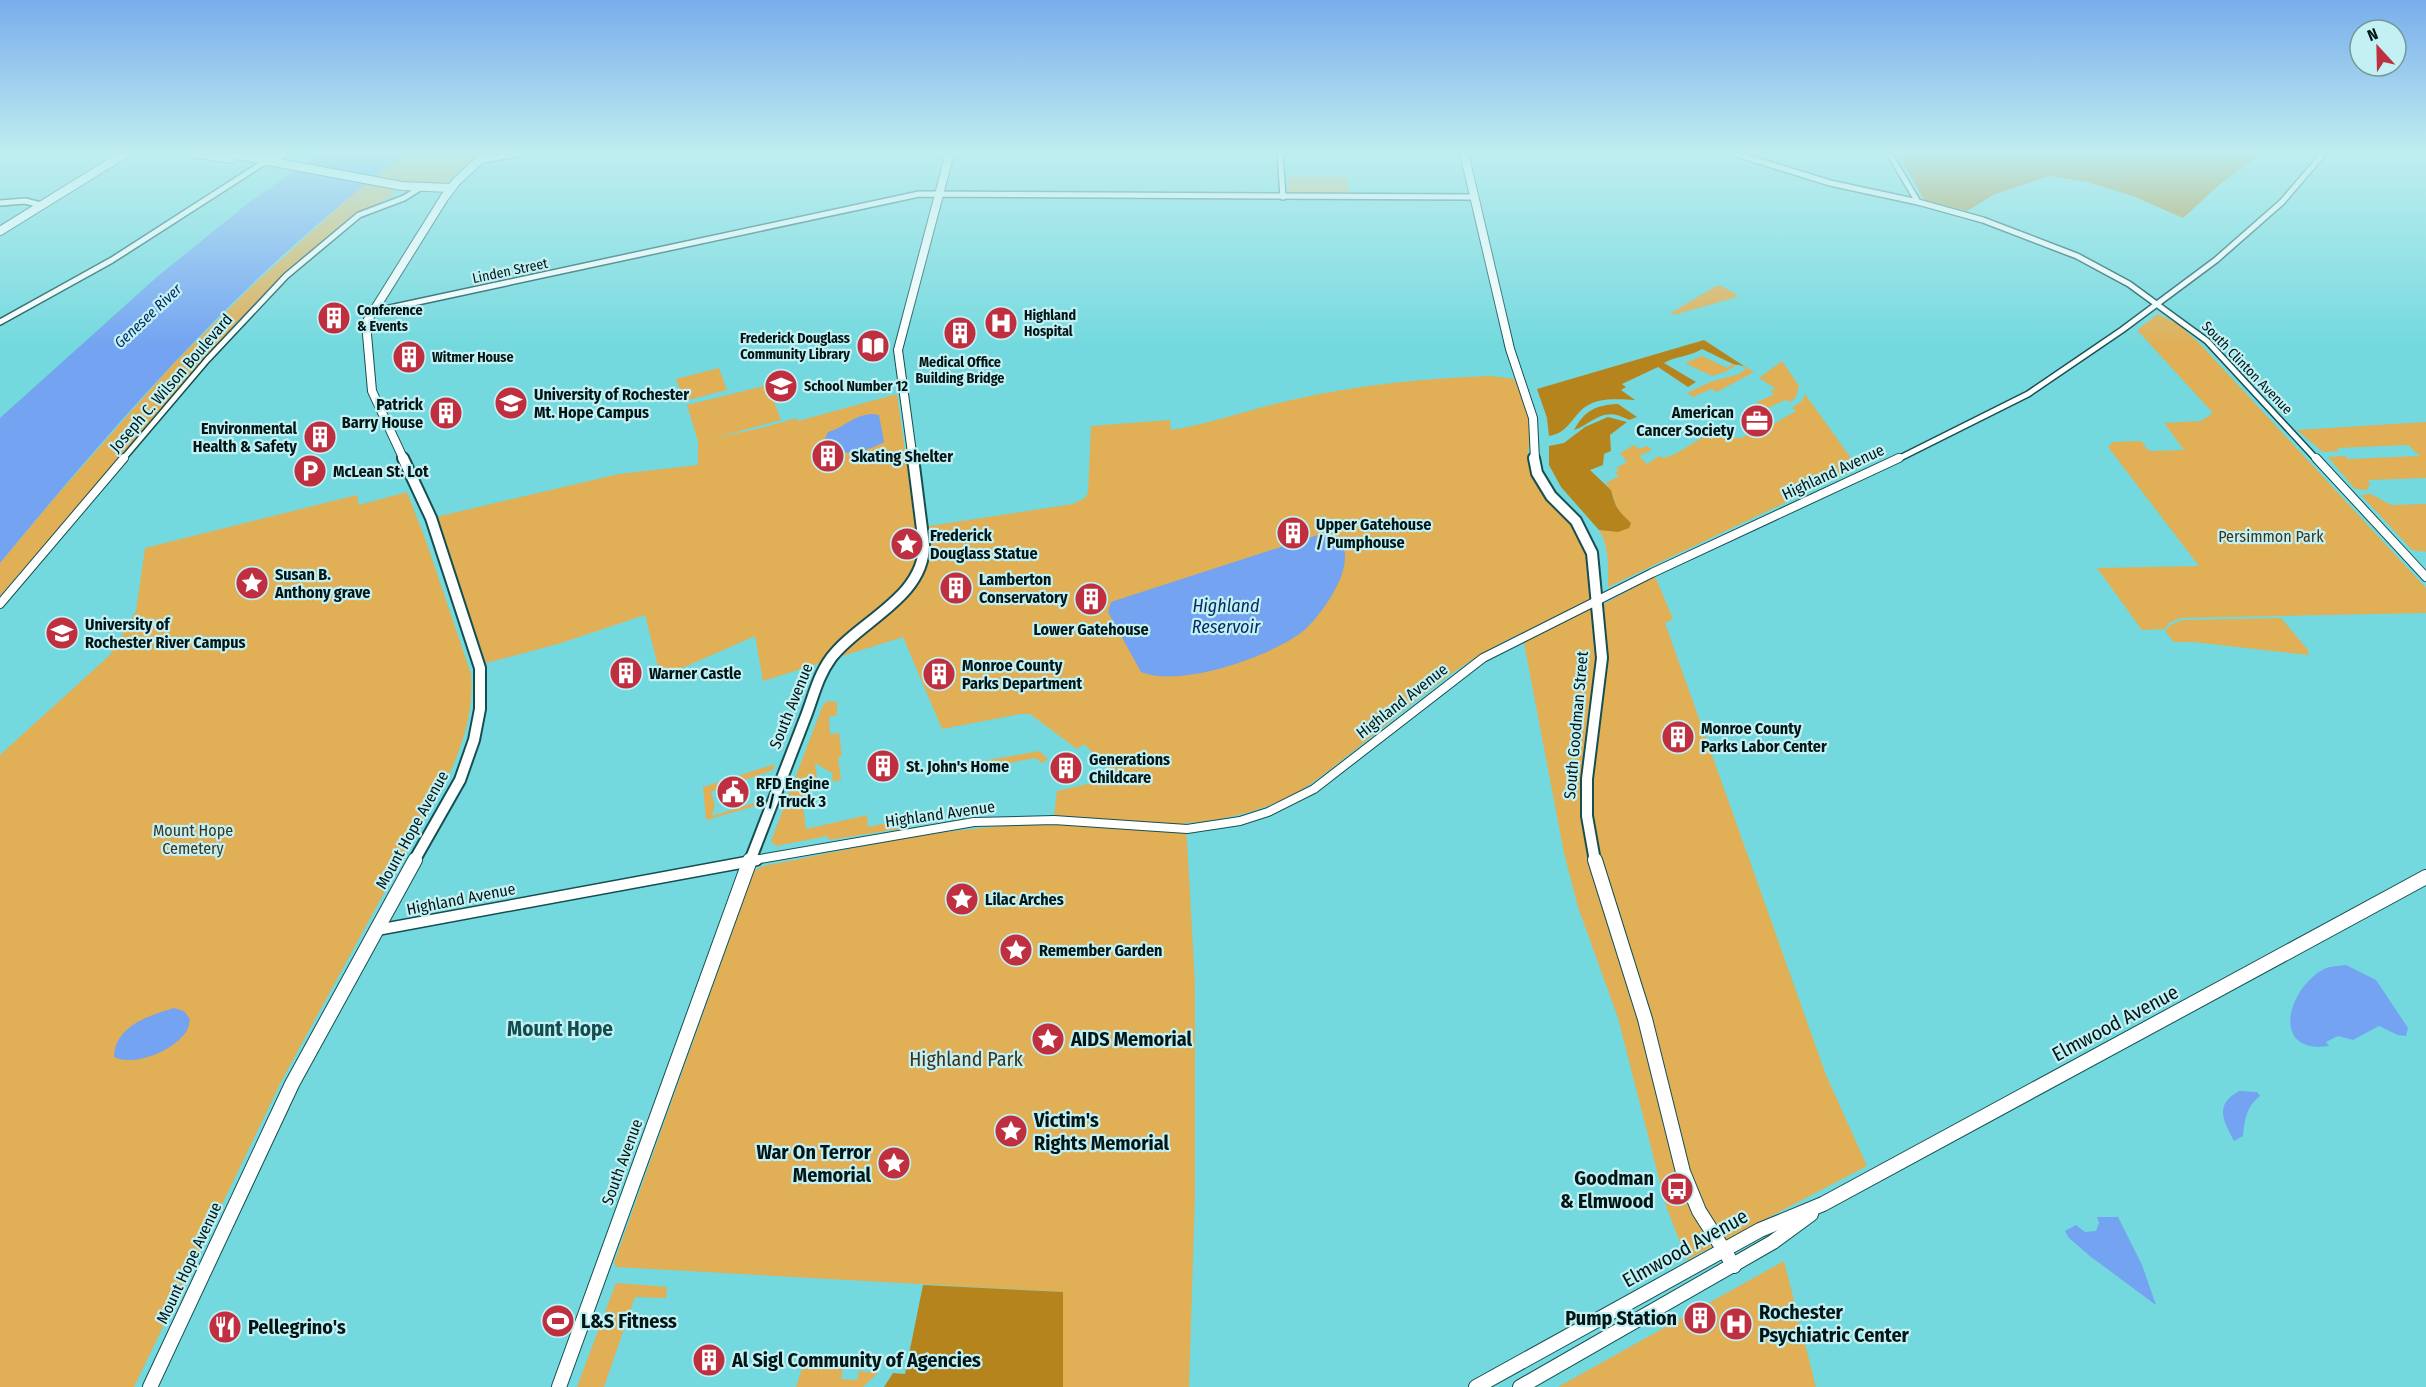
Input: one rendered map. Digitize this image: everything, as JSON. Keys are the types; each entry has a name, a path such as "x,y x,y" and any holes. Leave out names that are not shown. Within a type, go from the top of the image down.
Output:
{"main road":[{"path":"0,231 21,218"},
{"name":"Mount Hope Avenue","path":"150,1387 292,1084 375,930 460,780 472,746 480,709 482,679 478,658 431,518 374,397 366,338 366,323 371,312 431,218"},
{"name":"South Avenue","path":"560,1387 750,861 822,669 840,649 901,593 918,571 922,560 925,549 922,524 897,354 933,218"},
{"name":"South Goodman Street","path":"1480,218 1510,349 1533,418 1533,450 1537,473 1551,496 1576,521 1585,536 1594,563 1602,658 1586,795 1592,851 1645,1018 1683,1172 1699,1211 1734,1266"},
{"name":"Elmwood Avenue","path":"1476,1387 1760,1230 1823,1204 2426,877"},
{"name":"Elmwood Avenue","path":"1520,1387 1734,1266 1773,1242 1823,1204"}],"street":[{"path":"0,322 112,260 178,218"},
{"name":"Joseph C. Wilson Boulevard","path":"0,604 207,360 286,276 355,218"},
{"name":"Linden Street","path":"371,312 809,218"},
{"name":"South Clinton Avenue","path":"1975,218 2083,259 2117,277 2157,302 2207,341 2426,577"},
{"name":"Highland Avenue","path":"375,930 947,826 1003,820 1054,820 1187,830 1254,817 1283,806 1314,789 1477,662 1652,573 1867,474 2016,400 2079,360 2216,260 2265,218"}],"green space":[{"path":"327,218 351,218 289,270 240,319 0,596 0,563 174,363 254,284"},
{"path":"1716,286 1722,286 1736,294 1737,297 1674,315 1671,313"},
{"name":"Persimmon Park","path":"2158,314 2178,324 2200,344 2426,588 2426,613 2180,618 2169,623 2165,629 2142,630 2097,568 2199,566 2108,447 2113,442 2141,441 2149,451 2184,450 2164,423 2201,421 2213,413 2137,330"},
{"path":"1702,356 1727,368 1738,364 1725,372 1712,376 1685,363"},
{"path":"1782,361 1799,386 1796,395 1790,402 1785,400 1768,408 1772,412 1761,420 1758,418 1760,416 1746,408 1774,394 1771,391 1775,388 1759,378"},
{"path":"1742,367 1754,372 1717,392 1711,389 1693,397 1687,393 1710,382 1739,374 1746,369"},
{"path":"719,368 727,390 684,401 676,379"},
{"name":"Highland Park","path":"1491,376 1514,379 1527,408 1531,424 1528,454 1532,472 1573,523 1588,554 1595,609 1655,576 1673,619 1665,623 1826,1075 1867,1166 1687,1260 1666,1206 1618,1018 1578,907 1564,853 1524,643 1517,635 1453,673 1325,774 1300,790 1254,811 1214,820 1186,823 1195,983 1195,1195 1189,1387 1063,1387 1063,1292 616,1267 614,1263 754,871 763,866 943,832 1016,825 1053,825 1057,791 1118,777 1084,744 1077,749 1030,714 942,729 903,637 763,681 755,636 664,676 658,666 645,615 558,644 486,663 436,517 619,474 698,465 698,441 687,405 768,385 781,420 714,438 797,418 798,421 897,394 916,528 1073,504 1085,498 1088,493 1091,426 1170,420 1171,430 1320,394 1417,380"},
{"path":"1805,394 1858,468 1608,587 1607,550 1599,530 1618,532 1626,518 1618,510 1606,483 1619,476 1615,473 1619,470 1616,468 1627,462 1620,453 1634,445 1640,449 1647,446 1652,450 1639,456 1647,464 1659,456 1663,458 1675,454 1705,436 1741,438 1760,428 1767,433 1772,430 1768,427 1796,411 1792,408 1802,401"},
{"path":"2426,422 2426,478 2368,480 2370,484 2367,490 2355,489 2328,457 2345,456 2348,459 2420,456 2408,445 2337,448 2340,451 2323,452 2297,430"},
{"name":"Mount Hope Cemetery","path":"407,492 471,674 468,722 452,768 282,1080 134,1387 0,1387 0,755 110,655 136,611 145,548 357,495 359,505"},
{"path":"2371,494 2391,505 2426,504 2426,552 2412,550 2361,495"},
{"path":"2281,618 2308,650 2309,655 2194,642 2174,642 2165,631 2172,624 2182,620"},
{"path":"827,701 837,702 837,715 829,717 830,734 839,733 842,756 838,757 841,780 833,782 832,773 815,763 818,785 811,786 812,803 803,805 806,829 867,815 868,827 903,819 903,814 911,815 911,819 898,829 829,840 828,836 776,846 771,841 823,705"},
{"path":"1039,751 1048,759 1042,763 1035,758 959,773 956,766"},
{"path":"775,764 773,770 711,792 715,805 712,816 760,801 762,798 759,805 706,820 703,787"},
{"name":"Rochester Psychiatric Center","path":"1784,1261 1816,1387 1558,1387"},
{"path":"616,1283 667,1287 666,1298 635,1297 604,1387 577,1387"},
{"path":"803,1366 843,1369 841,1379 857,1380 859,1371 878,1373 863,1387 796,1387"}],"shaded area":[{"path":"1704,340 1744,366 1733,364 1702,349 1673,359 1664,363 1696,382 1688,387 1658,367 1622,384 1626,387 1621,390 1635,400 1609,399 1590,404 1580,411 1561,432 1549,436 1547,418 1537,389"},
{"path":"1618,404 1637,417 1629,420 1612,414 1605,415 1574,430 1587,413 1597,407"},
{"path":"1608,417 1627,422 1610,435 1611,451 1604,454 1603,465 1590,470 1611,490 1618,508 1631,523 1629,528 1618,532 1599,530 1561,487 1549,465 1549,446 1564,443 1585,427"},
{"path":"923,1285 1063,1292 1063,1387 884,1387 893,1373 905,1374"}],"water":[{"name":"Genesee River","path":"230,218 326,218 242,294 191,345 141,398 0,563 0,418 158,276"},
{"path":"879,415 884,442 870,449 848,453 826,446 824,441 828,432 859,417"},
{"name":"Highland Reservoir","path":"1324,533 1338,540 1344,551 1340,580 1332,596 1302,632 1287,642 1247,660 1200,673 1178,676 1158,676 1141,672 1108,612 1111,602"},
{"path":"2346,965 2376,980 2408,1028 2406,1036 2398,1035 2379,1026 2353,1040 2338,1036 2326,1042 2329,1046 2310,1046 2298,1040 2292,1030 2291,1018 2294,1004 2301,990 2311,978 2324,969"},
{"path":"174,1008 184,1011 190,1019 187,1030 180,1039 163,1051 142,1058 122,1060 114,1057 120,1037 127,1030 144,1019"},
{"path":"2239,1091 2257,1092 2260,1096 2249,1109 2243,1136 2234,1141 2223,1113 2226,1102"},
{"path":"2097,1217 2118,1217 2142,1265 2156,1305 2069,1238 2065,1231 2076,1225 2085,1232 2096,1231 2099,1223"}],"place":[{"name":"Conference & Events","path":"334,318"},
{"name":"Highland Hospital","path":"1001,323"},
{"name":"Medical Office Building Bridge","path":"960,333"},
{"name":"Frederick Douglass Community Library","path":"873,346"},
{"name":"Witmer House","path":"409,357"},
{"name":"School Number 12","path":"781,386"},
{"name":"University of Rochester Mt. Hope Campus","path":"511,403"},
{"name":"Patrick Barry House","path":"446,413"},
{"name":"American Cancer Society","path":"1757,421"},
{"name":"Environmental Health & Safety","path":"320,437"},
{"name":"Skating Shelter","path":"828,456"},
{"name":"McLean St. Lot","path":"310,471"},
{"name":"Upper Gatehouse / Pumphouse","path":"1293,533"},
{"name":"Frederick Douglass Statue","path":"907,544"},
{"name":"Susan B. Anthony grave","path":"252,583"},
{"name":"Lamberton Conservatory","path":"956,588"},
{"name":"Lower Gatehouse","path":"1091,599"},
{"name":"University of Rochester River Campus","path":"62,633"},
{"name":"Warner Castle","path":"626,673"},
{"name":"Monroe County Parks Department","path":"939,674"},
{"name":"Monroe County Parks Labor Center","path":"1678,737"},
{"name":"St. John's Home","path":"883,766"},
{"name":"Generations Childcare","path":"1066,768"},
{"name":"RFD Engine 8 / Truck 3","path":"733,792"},
{"name":"Lilac Arches","path":"962,899"},
{"name":"Remember Garden","path":"1016,950"},
{"name":"AIDS Memorial","path":"1048,1039"},
{"name":"Victim's Rights Memorial","path":"1011,1131"},
{"name":"War On Terror Memorial","path":"894,1163"},
{"name":"Goodman & Elmwood","path":"1677,1189"},
{"name":"Pump Station","path":"1700,1318"},
{"name":"L&S Fitness","path":"558,1321"},
{"name":"Rochester Psychiatric Center","path":"1736,1324"},
{"name":"Pellegrino's","path":"225,1327"},
{"name":"Al Sigl Community of Agencies","path":"709,1360"}],"district":[{"name":"Mount Hope","path":"560,1029"}]}
